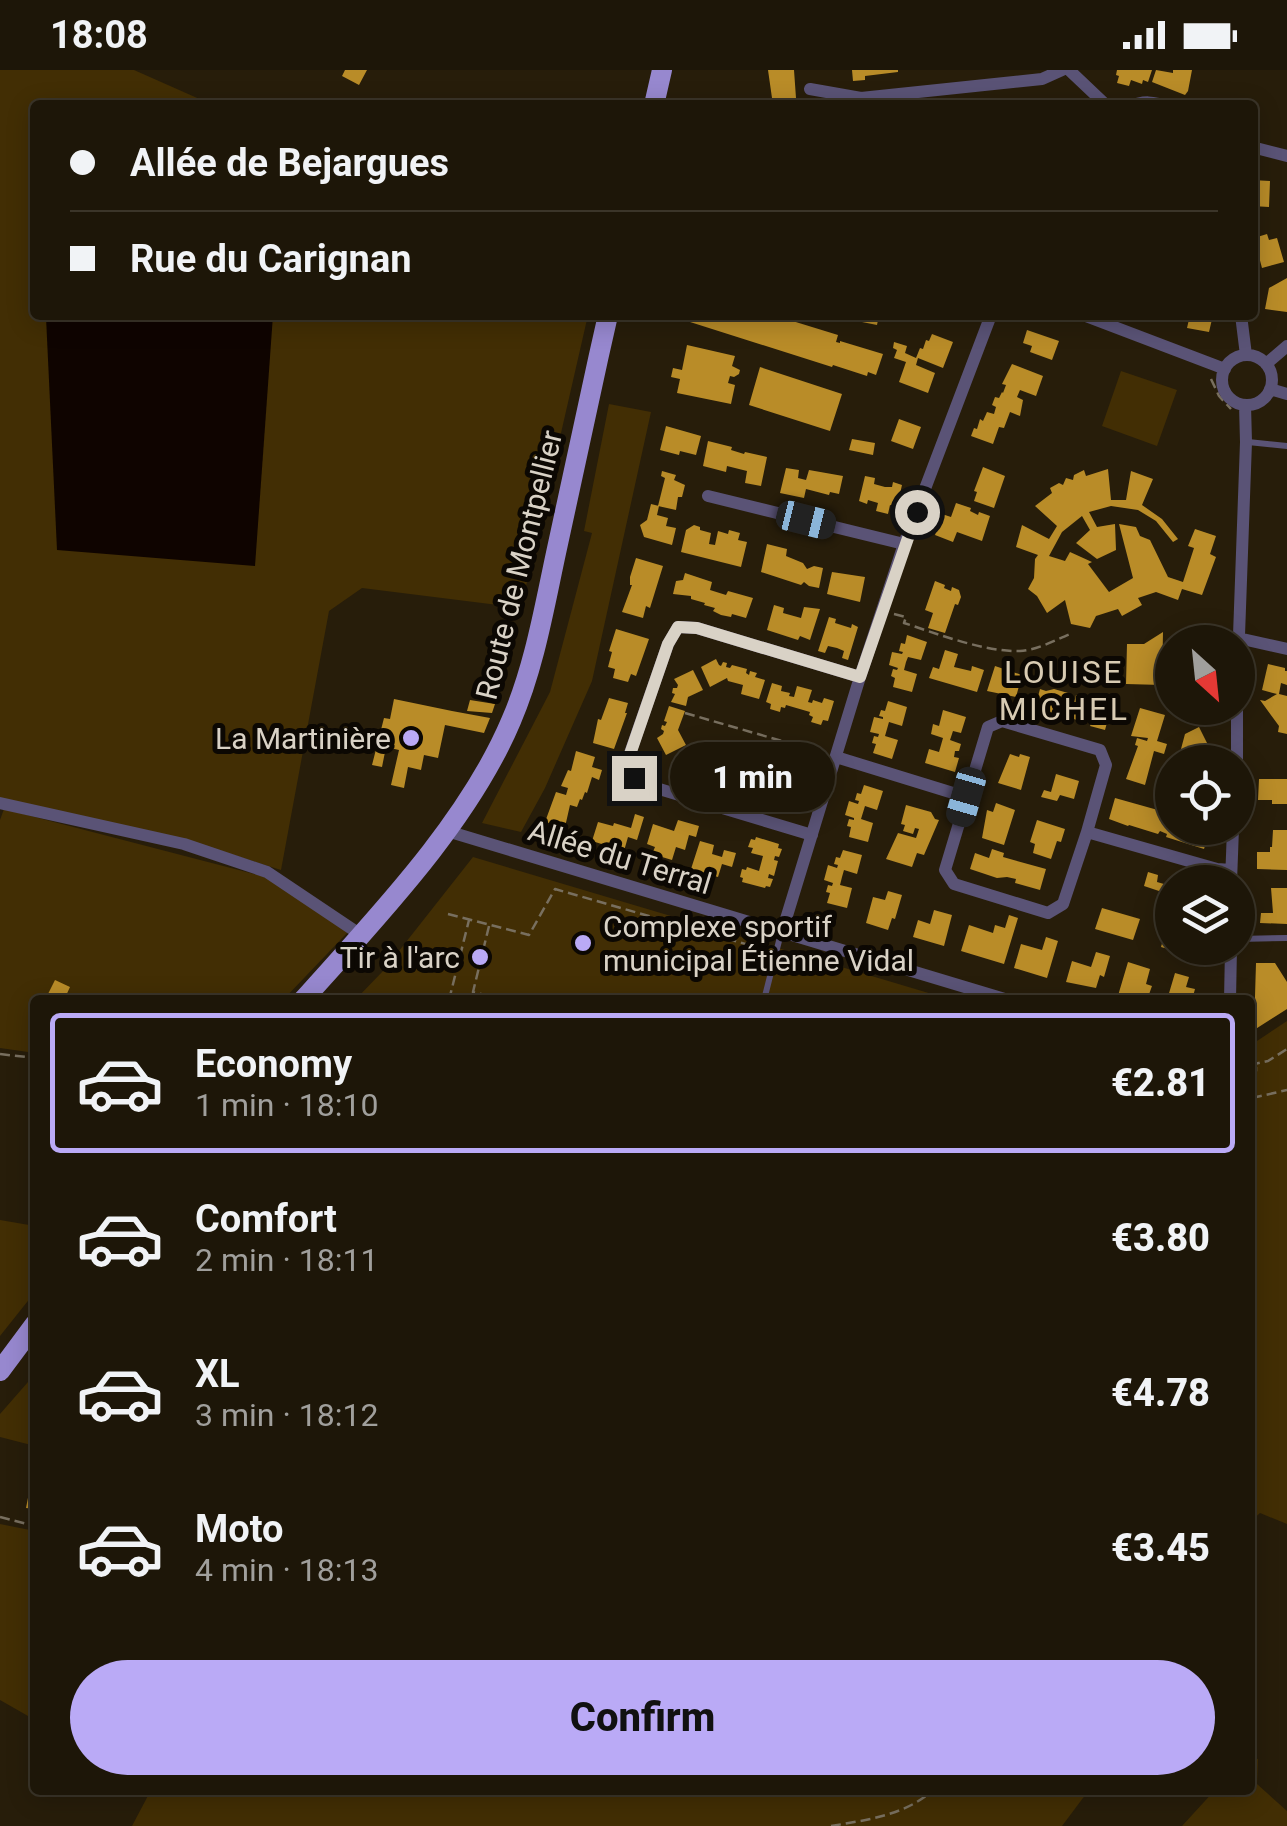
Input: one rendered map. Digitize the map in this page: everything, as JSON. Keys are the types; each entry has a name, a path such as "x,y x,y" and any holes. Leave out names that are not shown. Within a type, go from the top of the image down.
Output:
{"main road":[{"path":"655,100 662,70"},
{"name":"Route de Montpellier","path":"307,995 447,831 511,722 534,651 607,320"},
{"path":"0,1372 30,1331"}],"street":[{"path":"810,88 862,98 1042,79 1066,70 1100,100"},
{"path":"1258,149 1287,156"},
{"path":"782,932 904,544 989,320"},
{"path":"1096,320 1224,369"},
{"path":"1242,320 1246,355"},
{"path":"1266,364 1287,346"},
{"path":"1239,408 1260,401 1270,389 1272,380 1260,358 1246,355 1233,359 1222,376 1224,389 1239,408 1246,442 1239,625"},
{"path":"1270,389 1287,394"},
{"path":"708,496 904,544"},
{"path":"812,835 646,786 634,778 628,760 668,644 678,627 697,628 860,677"},
{"path":"1255,641 1287,648"},
{"path":"1002,721 1100,750 1106,765 1088,832 1063,904 1048,912 954,884 945,870 988,728 1002,721"},
{"path":"836,757 966,797"},
{"path":"0,804 184,844 268,872 360,935"},
{"name":"Allée du Terral","path":"447,831 991,995"},
{"path":"1088,832 1203,865"},
{"path":"1230,995 1231,965"}],"lane":[{"path":"1246,442 1287,446"},
{"path":"765,995 782,932"},
{"path":"1255,938 1287,938"}],"path":[{"path":"1207,374 1219,396 1239,408"},
{"path":"882,610 906,618 904,623 922,629 1019,651 1073,633"},
{"path":"686,713 836,757"},
{"path":"448,914 529,935 555,888 776,952"},
{"path":"449,995 469,920"},
{"path":"472,995 490,925"},
{"path":"473,992 488,995"},
{"path":"1255,1064 1287,1049"},
{"path":"0,1054 30,1057"},
{"path":"1255,1097 1287,1090"},
{"path":"0,1517 30,1525"},
{"path":"832,1826 872,1820 920,1802 927,1795"}],"shaded area":[{"path":"0,70 134,70 202,100 30,100 30,320 587,320 521,608 362,588 329,611 281,870 186,840 0,798"},
{"path":"46,320 273,320 255,566 57,550"},
{"path":"1121,371 1177,390 1157,446 1102,426"},
{"path":"609,404 651,412 592,681 521,832 482,823 550,692 592,533 584,531"},
{"path":"4,809 266,877 349,931 288,995 30,995 30,1052 0,1048 0,820"},
{"name":"Complexe sportif municipal Étienne Vidal","path":"473,857 935,995 360,995"},
{"path":"1287,1021 1287,1524 1260,1513 1255,1518 1255,1042"},
{"path":"0,1220 30,1225 30,1298 0,1336"},
{"path":"30,1380 30,1445 0,1437 0,1414"},
{"path":"0,1524 30,1530 30,1717 0,1700"},
{"path":"1255,1759 1257,1784 1287,1811 1287,1826 1182,1826 1210,1795 1255,1795"},
{"path":"148,1795 1085,1795 1062,1826 132,1826"}],"building":[{"path":"345,70 367,70 359,85 342,76"},
{"path":"768,70 794,70 796,98 772,100"},
{"path":"852,70 898,70 898,72 853,81"},
{"path":"1117,70 1152,70 1148,82 1131,80 1129,86 1117,83"},
{"path":"1156,70 1192,70 1185,95 1152,82"},
{"path":"1258,180 1270,181 1269,207 1258,206"},
{"path":"1267,234 1269,240 1277,238 1284,262 1262,268 1258,237"},
{"path":"1287,278 1287,312 1265,309 1269,288"},
{"path":"684,320 789,320 838,335 836,342 883,354 876,375 832,367"},
{"path":"1189,320 1212,320 1209,332 1187,328"},
{"path":"1027,330 1059,341 1052,360 1030,352 1032,346 1023,343"},
{"path":"932,334 953,342 943,368 918,358 916,365 935,373 928,393 899,382 906,362 894,358 897,350 893,348 894,342 907,346 905,353 916,358"},
{"path":"687,345 735,356 732,366 740,370 730,376 728,383 735,385 731,404 677,393 680,379 671,377 673,368 682,370"},
{"path":"1012,364 1043,376 1036,396 1020,390 1020,416 1010,412 993,444 971,436 987,412 994,414 996,407 992,405 995,397 1003,393 1006,385 1002,384"},
{"path":"760,367 842,394 830,431 749,405"},
{"path":"899,419 921,427 913,449 891,441"},
{"path":"666,426 701,436 696,455 660,450"},
{"path":"852,439 875,443 873,455 849,450"},
{"path":"708,441 744,454 767,457 761,486 745,483 747,471 727,466 726,472 703,466"},
{"path":"983,467 1005,476 994,508 974,501"},
{"path":"786,468 799,470 798,478 806,480 809,470 843,476 839,494 806,489 804,498 780,493"},
{"path":"1108,469 1111,500 1126,500 1131,471 1153,479 1142,505 1162,519 1178,539 1173,542 1156,521 1138,510 1111,506 1089,512 1097,527 1115,524 1116,550 1097,559 1076,543 1090,530 1082,516 1062,532 1049,556 1065,561 1070,552 1092,562 1088,564 1109,592 1133,578 1119,524 1136,527 1140,536 1150,540 1168,577 1183,582 1194,548 1188,546 1195,529 1216,536 1210,554 1216,557 1202,595 1182,589 1178,600 1156,592 1138,598 1142,605 1122,616 1118,609 1096,616 1090,628 1071,624 1065,600 1047,613 1028,589 1038,555 1016,547 1022,525 1049,539 1057,526 1035,506 1052,493 1050,488 1063,485 1066,478 1073,480 1074,475 1084,470 1086,476"},
{"path":"662,471 676,475 674,480 685,485 676,510 658,506 665,478"},
{"path":"865,476 875,478 874,484 885,487 892,487 893,482 902,485 897,507 890,505 888,514 876,511 878,503 859,501"},
{"path":"956,503 978,515 979,512 990,516 982,541 957,532 953,542 935,535 942,514 951,517"},
{"path":"651,504 659,506 657,515 668,518 666,526 676,528 672,545 644,537 640,525 647,520"},
{"path":"694,525 711,533 709,544 715,545 718,531 740,533 738,540 747,542 741,567 681,552 686,530"},
{"path":"767,544 787,549 786,556 807,569 823,568 819,588 761,572"},
{"path":"636,558 663,566 643,618 622,612"},
{"path":"832,572 865,577 860,602 827,594"},
{"path":"685,573 712,582 710,590 753,598 746,618 721,615 691,596 673,594 676,581 683,580"},
{"path":"935,581 951,591 952,587 959,590 961,597 945,633 928,628 933,613 925,610"},
{"path":"774,605 784,608 783,613 801,618 804,607 820,609 810,640 767,630"},
{"path":"829,617 836,619 835,623 858,627 848,660 842,658 844,651 837,648 828,646 825,653 818,651"},
{"path":"616,629 649,639 636,676 631,674 628,682 613,678 615,669 608,667"},
{"path":"907,635 927,642 921,660 908,657 906,662 904,670 917,674 912,692 893,687 895,678 891,676 893,669 898,668 889,665 892,652 902,654 901,643 905,644"},
{"path":"1155,637 1155,685 1126,684 1127,644 1144,644"},
{"path":"945,650 958,654 954,667 984,670 977,692 929,678 933,667 939,669"},
{"path":"716,659 721,666 723,662 726,667 747,669 749,675 750,671 757,673 755,677 765,680 759,699 741,694 743,685 727,678 710,687 701,667"},
{"path":"1268,664 1287,671 1287,685 1281,683 1279,694 1287,696 1287,734 1278,732 1279,726 1260,700 1277,694 1262,690"},
{"path":"995,666 1022,675 1016,697 987,691"},
{"path":"693,670 703,690 688,697 686,706 671,702 673,688 678,685 674,679"},
{"path":"772,683 794,697 797,686 812,690 808,702 822,703 824,698 834,701 828,721 823,720 821,725 811,722 810,712 786,705 780,712 770,709 771,704 766,702"},
{"path":"1040,689 1068,693 1066,701 1074,703 1076,695 1106,703 1105,707 1111,708 1105,730 1035,708"},
{"path":"609,698 628,703 614,749 593,743 598,719 601,720"},
{"name":"La Martinière","path":"394,699 490,718 484,733 445,725 438,758 424,755 421,770 408,767 404,788 391,785 399,750 386,747 382,767 372,765 384,718 390,719"},
{"path":"470,700 495,704 492,713 467,711"},
{"path":"888,701 907,707 902,726 889,722 885,736 898,740 892,759 873,753 874,736 879,734 870,732 874,717 883,719 879,716"},
{"path":"669,706 685,711 678,730 686,745 666,755 657,738 663,734 661,729 667,722 664,721"},
{"path":"1140,708 1155,712 1155,725 1162,725 1157,741 1167,744 1155,745 1145,785 1126,779 1138,746 1137,738 1148,738 1131,736"},
{"path":"943,710 966,717 961,733 953,731 950,740 961,744 959,751 955,751 954,757 959,758 955,772 925,763 929,749 939,752 943,738 931,734 933,724 939,726"},
{"path":"1199,727 1208,745 1182,745 1185,734"},
{"path":"576,751 595,757 592,767 602,770 599,780 592,777 577,807 570,805 565,827 545,822 556,792 566,795 568,788 561,786 568,770 571,771"},
{"path":"690,752 700,769 716,772 719,763 738,769 732,789 722,785 721,790 714,788 715,783 711,787 684,775 679,778 671,763"},
{"path":"1010,754 1030,757 1021,790 998,783"},
{"path":"749,764 759,767 758,772 766,778 786,784 797,784 799,779 808,782 801,806 797,805 796,810 785,807 787,802 780,796 776,807 762,803 765,792 761,790 754,798 744,795 746,790 742,788"},
{"path":"1056,774 1079,781 1074,799 1060,795 1057,801 1041,797 1044,790 1051,792"},
{"path":"1259,779 1287,779 1287,804 1258,800"},
{"path":"864,785 883,791 877,810 865,806 861,819 873,823 868,842 849,837 851,827 847,826 849,819 854,818 845,815 849,801 858,804 857,793 861,794"},
{"path":"1115,798 1155,809 1155,833 1128,826 1109,819"},
{"path":"996,803 1015,810 1004,845 982,838 987,810 993,812"},
{"path":"906,805 931,812 939,820 924,855 917,853 912,867 886,859 898,833 916,838 919,829 915,828 913,834 903,831"},
{"path":"635,814 644,817 637,840 628,837 624,851 592,841 598,822 631,828"},
{"path":"678,820 699,826 696,837 689,835 685,850 676,847 672,860 652,854 655,847 647,844 653,824 674,831"},
{"path":"1037,820 1065,829 1051,859 1033,853 1035,844 1030,842"},
{"path":"1273,830 1287,830 1287,870 1257,869 1257,852 1270,852"},
{"path":"756,837 779,844 782,849 779,857 775,856 778,861 774,876 769,874 768,878 773,879 770,887 742,882 740,877 747,867 759,871 763,856 751,853 753,848 748,847"},
{"path":"700,841 714,845 712,854 722,857 724,850 736,853 732,867 722,864 718,877 691,869"},
{"path":"992,849 1004,853 1003,857 1046,869 1040,890 1015,883 1016,879 997,878 970,869 975,853 989,858"},
{"path":"843,850 862,855 857,874 844,870 842,877 840,885 852,888 847,908 827,903 828,885 833,883 824,880 828,865 837,868 836,857 840,858"},
{"path":"1148,872 1155,874 1155,890 1144,886"},
{"path":"1271,888 1287,888 1287,924 1260,923 1261,913 1273,913"},
{"path":"888,891 902,895 888,930 866,923 873,897 885,900"},
{"path":"1102,908 1140,919 1133,940 1095,929"},
{"path":"934,910 952,915 944,946 913,937 918,920 930,924"},
{"path":"1009,915 1018,918 1004,964 961,951 969,925 993,933 995,925 1005,928"},
{"path":"1046,937 1058,941 1047,978 1014,968 1021,944 1042,950"},
{"path":"1096,952 1110,956 1096,988 1066,982 1072,961 1091,967"},
{"path":"1128,962 1150,969 1146,984 1152,986 1149,995 1118,995"},
{"path":"1256,963 1275,963 1287,982 1287,1009 1255,1029"},
{"path":"1175,973 1189,977 1186,987 1195,989 1193,995 1168,995"},
{"path":"55,980 70,987 66,995 48,995"}],"place":[{"name":"La Martinière","path":"411,738"},
{"name":"Complexe sportif municipal Étienne Vidal","path":"583,943"},
{"name":"Tir à l'arc","path":"480,957"}],"district":[{"name":"LOUISE MICHEL","path":"1064,690"}],"route":[{"path":"634,778 628,760 646,702 678,627 697,628 860,677 917,512"}]}
